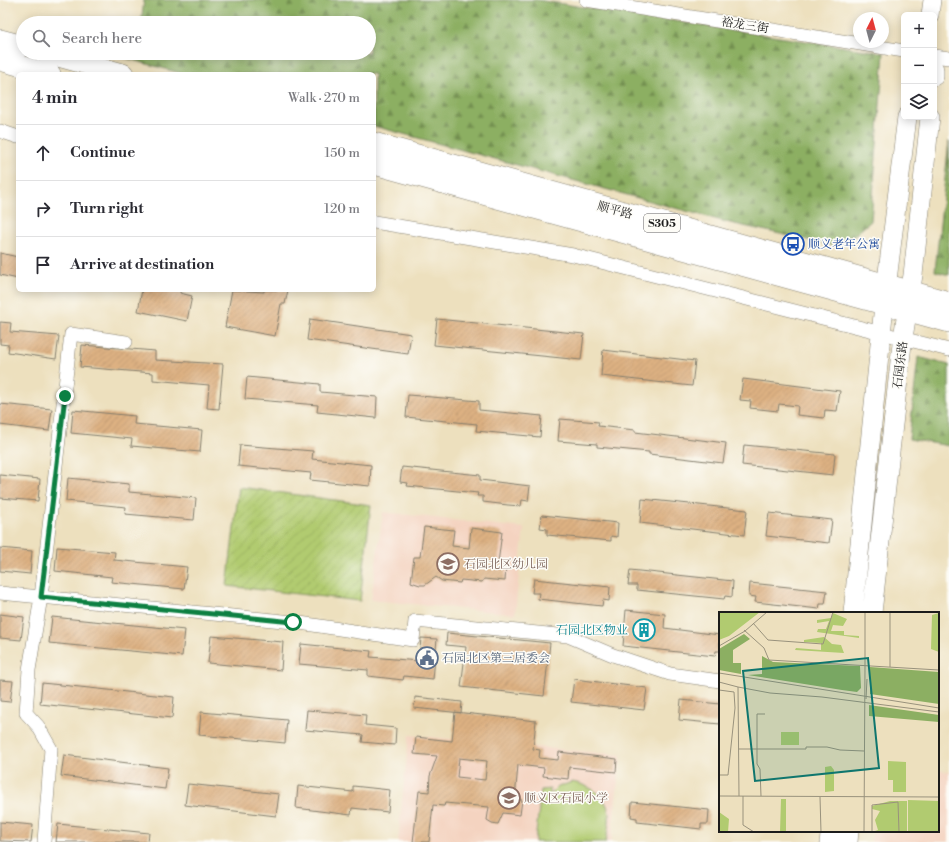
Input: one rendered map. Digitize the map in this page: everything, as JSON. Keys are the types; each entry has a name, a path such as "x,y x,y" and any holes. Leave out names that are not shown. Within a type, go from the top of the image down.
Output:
{"main road":[{"path":"0,40 16,44"},
{"path":"0,60 43,72"},
{"path":"72,60 116,72"},
{"name":"石园东路","path":"853,612 885,295 907,120"},
{"name":"石园东路","path":"872,612 903,339 913,275 930,120"},
{"name":"顺平路","path":"376,144 885,295"},
{"name":"顺平路","path":"376,165 908,301 949,322"},
{"name":"顺平路","path":"908,301 949,302"},
{"path":"848,842 849,832"}],"street":[{"name":"裕龙三街","path":"586,0 901,51"},
{"path":"930,12 932,0"},
{"path":"937,56 949,58"},
{"path":"0,131 16,136"},
{"path":"376,222 574,254 881,334 949,350"},
{"path":"44,842 51,749 38,726 26,713 29,670 41,597 71,334 126,342"},
{"path":"0,593 293,622 413,640 416,621 568,636 613,655 670,674 719,681"}],"shaded area":[{"name":"石园北区幼儿园","path":"383,512 524,528 515,614 371,600"},
{"name":"顺义区石园小学","path":"409,735 621,755 611,842 398,842"},
{"path":"939,770 949,772 949,842 871,842 873,832 939,832"}],"green space":[{"path":"144,0 537,0 884,53 871,221 840,247 730,223 376,127 376,72 177,72 133,60 376,60 376,16 142,16"},
{"path":"949,141 949,275 935,271"},
{"path":"918,357 949,365 949,446 909,439"},
{"path":"239,487 371,505 360,601 227,586"},
{"path":"572,782 591,788 605,801 609,814 606,842 535,842 541,790 550,789 550,795 558,787"}],"building":[{"path":"0,253 16,257 16,279 0,275"},
{"path":"142,292 180,292 192,296 187,321 138,311"},
{"path":"232,292 288,292 285,304 281,304 275,336 225,327"},
{"path":"310,319 411,334 408,354 307,340"},
{"path":"437,319 584,334 581,360 434,345"},
{"path":"0,322 11,323 10,332 59,336 56,359 8,352 9,345 0,344"},
{"path":"82,345 155,351 155,360 223,364 219,409 207,408 209,385 153,380 153,373 80,367"},
{"path":"603,350 695,361 692,386 601,376"},
{"path":"247,377 320,384 320,392 377,397 376,418 317,412 318,405 245,399"},
{"path":"743,379 840,391 837,411 825,410 824,418 797,415 798,406 779,404 778,411 750,408 751,401 740,400"},
{"path":"408,395 479,401 479,410 542,416 540,437 476,431 477,424 406,417"},
{"path":"0,404 52,409 49,431 0,425"},
{"path":"73,410 135,416 134,424 202,430 200,452 131,446 132,439 71,433"},
{"path":"560,419 599,422 598,426 726,443 723,463 649,454 649,452 597,447 597,444 558,441"},
{"path":"240,445 313,451 312,459 371,465 370,486 310,480 311,473 238,466"},
{"path":"744,445 835,454 833,475 742,465"},
{"path":"402,467 480,475 480,480 530,486 528,501 522,500 521,506 483,502 483,496 477,496 478,493 407,486 408,483 400,482"},
{"path":"0,475 40,479 38,501 0,498"},
{"path":"68,478 129,484 129,492 196,498 194,520 125,514 126,507 66,501"},
{"path":"642,499 747,510 744,535 640,523"},
{"path":"769,513 832,520 829,543 766,536"},
{"path":"542,515 618,523 617,537 611,536 611,541 547,535 547,529 540,528"},
{"path":"424,527 454,530 452,546 469,548 471,528 502,532 498,563 506,566 505,581 484,579 482,582 461,580 460,583 442,581 436,577 425,585 411,582 414,557 420,557"},
{"path":"57,547 115,552 114,560 187,567 184,589 111,582 112,577 55,571"},
{"path":"0,548 32,551 30,574 0,571"},
{"path":"630,570 733,581 732,597 725,596 724,599 637,590 637,585 628,585"},
{"path":"534,579 610,587 609,601 603,600 602,606 538,599 539,593 532,593"},
{"path":"750,583 827,591 825,604 820,604 819,609 755,602 756,597 749,596"},
{"path":"626,610 665,614 664,628 719,635 719,651 716,651 715,656 623,646"},
{"path":"0,614 24,617 21,640 0,638"},
{"path":"52,617 185,630 182,656 49,643"},
{"path":"447,633 550,643 544,696 461,687 466,647 446,645"},
{"path":"211,636 283,642 281,670 208,663"},
{"path":"421,638 437,639 433,679 404,676 403,680 368,676 368,670 299,664 301,644 371,651 370,657 419,661"},
{"path":"574,679 647,688 644,710 571,702"},
{"path":"0,680 13,681 10,702 0,701"},
{"path":"42,683 174,697 172,718 40,704"},
{"path":"415,697 462,702 461,713 414,708"},
{"path":"681,700 719,704 719,724 679,720"},
{"path":"307,710 366,715 365,725 396,728 395,745 362,742 363,735 305,730"},
{"path":"201,712 287,720 285,743 199,735"},
{"path":"455,712 536,721 533,749 540,750 539,758 558,760 559,752 617,759 616,772 569,767 568,779 543,776 544,768 518,765 515,799 522,800 520,815 503,813 498,824 487,820 489,807 445,803 444,806 433,805 429,842 413,842 419,791 429,792 430,776 437,756 414,754 416,737 452,741","holes":["459,758 487,761 485,780 457,777"]},
{"path":"64,755 168,768 165,789 61,776"},
{"path":"188,784 279,794 276,816 185,805"},
{"path":"298,786 353,792 353,786 390,790 388,812 352,808 351,815 296,808"},
{"path":"632,802 709,810 708,824 701,824 701,829 637,822 637,818 631,817"},
{"path":"0,822 33,825 31,842 0,841"},
{"path":"58,824 149,833 148,842 56,842"}],"place":[{"name":"顺义老年公寓","path":"793,244"},
{"name":"石园北区幼儿园","path":"448,564"},
{"name":"石园北区物业","path":"644,630"},
{"name":"石园北区第三居委会","path":"427,658"},
{"name":"顺义区石园小学","path":"509,798"}],"route":[{"path":"65,396 42,577 41,597 293,622"}]}
